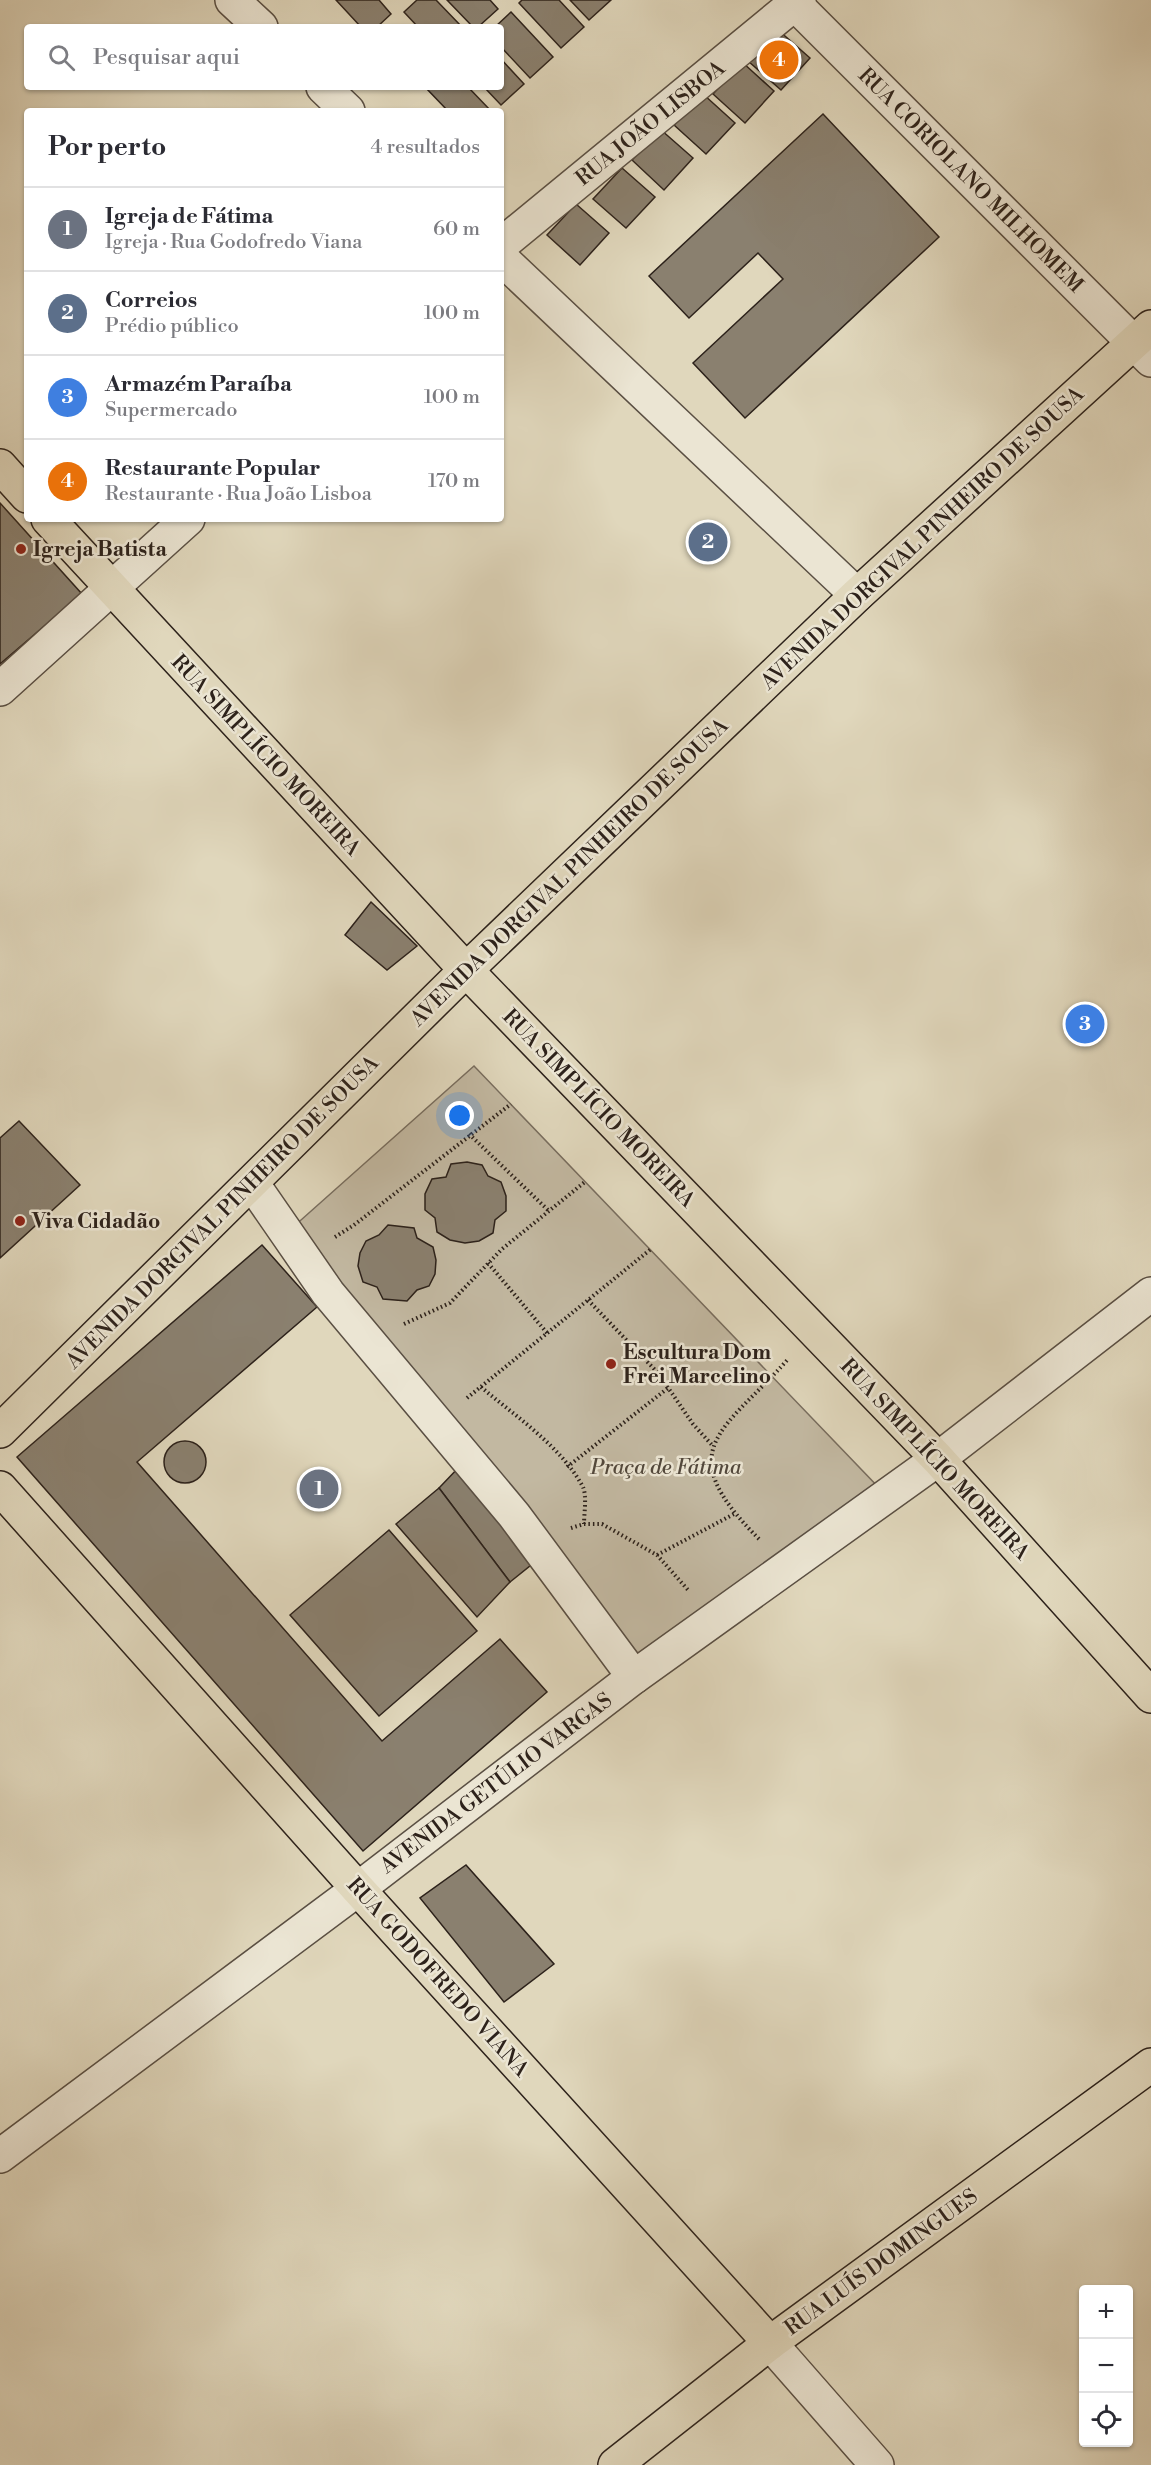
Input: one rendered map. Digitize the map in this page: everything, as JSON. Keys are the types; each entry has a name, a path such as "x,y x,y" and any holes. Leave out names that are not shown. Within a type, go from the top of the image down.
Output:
{"main road":[{"name":"AVENIDA DORGIVAL PINHEIRO DE SOUSA","path":"0,1431 466,970 857,595 1145,343"},
{"path":"0,466 24,493"},
{"name":"RUA SIMPLÍCIO MOREIRA","path":"51,522 466,970 938,1459 1151,1696"},
{"name":"RUA GODOFREDO VIANA","path":"0,1488 770,2343"},
{"name":"RUA LUÍS DOMINGUES","path":"615,2465 770,2343 1151,2065"}],"street":[{"path":"232,0 258,24"},
{"name":"RUA JOÃO LISBOA","path":"504,244 795,1"},
{"name":"RUA CORIOLANO MILHOMEM","path":"795,1 1145,343"},
{"path":"326,90 345,108"},
{"path":"504,261 857,595"},
{"path":"0,689 185,522"},
{"path":"252,1183 328,1293 514,1515 634,1677"},
{"name":"AVENIDA GETÚLIO VARGAS","path":"0,2156 358,1888 634,1677 938,1459 1151,1294"},
{"name":"RUA GODOFREDO VIANA","path":"770,2343 877,2465"}],"path":[{"path":"328,1241 354,1226 511,1104"},
{"path":"470,1134 549,1211"},
{"path":"400,1326 450,1303 488,1263 586,1181"},
{"path":"463,1401 651,1249"},
{"path":"488,1263 547,1333"},
{"path":"588,1300 658,1373 693,1424 712,1445"},
{"path":"765,1545 734,1514 712,1476 712,1445 725,1423 772,1377 814,1330"},
{"path":"481,1387 553,1448 584,1489 584,1524"},
{"path":"567,1467 668,1388"},
{"path":"657,1555 734,1514"},
{"path":"563,1530 584,1524 602,1524 657,1555 694,1597"}],"green space":[{"name":"Praça de Fátima","path":"474,1066 881,1490 642,1659 292,1228"}],"building":[{"path":"336,0 379,0 391,14 380,24 358,24"},
{"path":"417,0 436,0 459,24 415,24 404,12"},
{"path":"447,0 490,0 498,9 481,24 470,24"},
{"path":"522,0 559,0 584,27 561,48 519,3"},
{"path":"570,0 611,0 589,20"},
{"path":"511,12 553,57 530,78 504,50 504,24 498,24"},
{"path":"777,29 810,58 781,90 748,61"},
{"path":"504,62 524,84 501,105 487,90 504,90"},
{"path":"742,62 774,91 745,123 713,94"},
{"path":"428,90 471,90 488,108 445,108"},
{"path":"703,94 735,123 706,154 674,125"},
{"path":"823,114 939,237 745,418 693,363 783,279 758,253 689,318 649,276"},
{"path":"660,129 693,158 664,190 632,160"},
{"path":"622,168 655,197 626,228 593,199"},
{"path":"576,204 609,233 580,265 547,235"},
{"name":"Igreja Batista","path":"0,503 82,594 0,664"},
{"path":"371,902 417,946 387,970 345,935"},
{"name":"Viva Cidadão","path":"19,1121 80,1185 0,1258 0,1138"},
{"path":"467,1162 482,1165 488,1176 501,1182 506,1196 506,1211 495,1220 493,1233 479,1241 465,1243 450,1240 437,1232 435,1218 425,1210 425,1194 432,1179 446,1177 451,1164"},
{"path":"388,1225 414,1228 417,1238 433,1247 436,1260 435,1274 429,1286 417,1290 407,1301 383,1299 377,1287 363,1282 358,1266 360,1253 366,1241 379,1235"},
{"path":"262,1245 317,1307 137,1462 382,1741 500,1639 547,1692 363,1851 17,1457"},
{"path":"185,1441 193,1442 200,1447 205,1454 205,1470 200,1477 193,1482 185,1483 177,1482 170,1477 165,1470 164,1462 165,1454 170,1447 177,1442"},
{"path":"462,1464 536,1561 510,1582 439,1488"},
{"path":"439,1488 510,1582 477,1617 396,1524"},
{"path":"389,1530 477,1631 379,1716 290,1615"},
{"path":"466,1865 554,1964 504,2002 420,1898"}],"place":[{"name":"Restaurante Popular","path":"779,60"},
{"name":"Correios","path":"708,542"},
{"name":"Igreja Batista","path":"21,549"},
{"name":"Armazém Paraíba","path":"1085,1024"},
{"name":"Viva Cidadão","path":"20,1221"},
{"name":"Escultura Dom Frei Marcelino","path":"611,1364"},
{"name":"Igreja de Fátima","path":"319,1489"}]}
